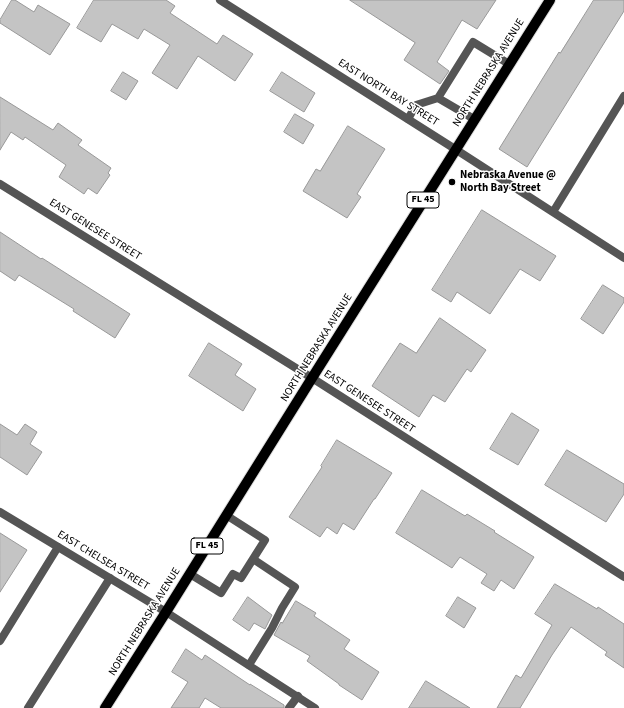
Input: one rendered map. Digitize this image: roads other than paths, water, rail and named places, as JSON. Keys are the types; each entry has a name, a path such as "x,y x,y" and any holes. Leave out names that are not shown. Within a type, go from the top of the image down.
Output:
{"main road":[{"name":"NORTH NEBRASKA AVENUE","path":"105,708 550,0"}],"street":[{"name":"EAST NORTH BAY STREET","path":"220,0 456,149 624,258"},
{"path":"408,119 416,105 438,98 473,42 509,64"},
{"path":"553,212 624,96"},
{"path":"438,98 474,119"},
{"name":"EAST GENESEE STREET","path":"0,184 312,378 624,577"},
{"name":"EAST CHELSEA STREET","path":"0,512 166,612 315,708"},
{"path":"190,574 221,593 233,574 241,578 264,540 226,515"},
{"path":"0,641 58,547"},
{"path":"249,665 295,587 252,559"},
{"path":"28,708 110,578"},
{"path":"290,708 298,696"}],"place":[{"name":"Nebraska Avenue @ North Bay Street","path":"452,182"}]}
